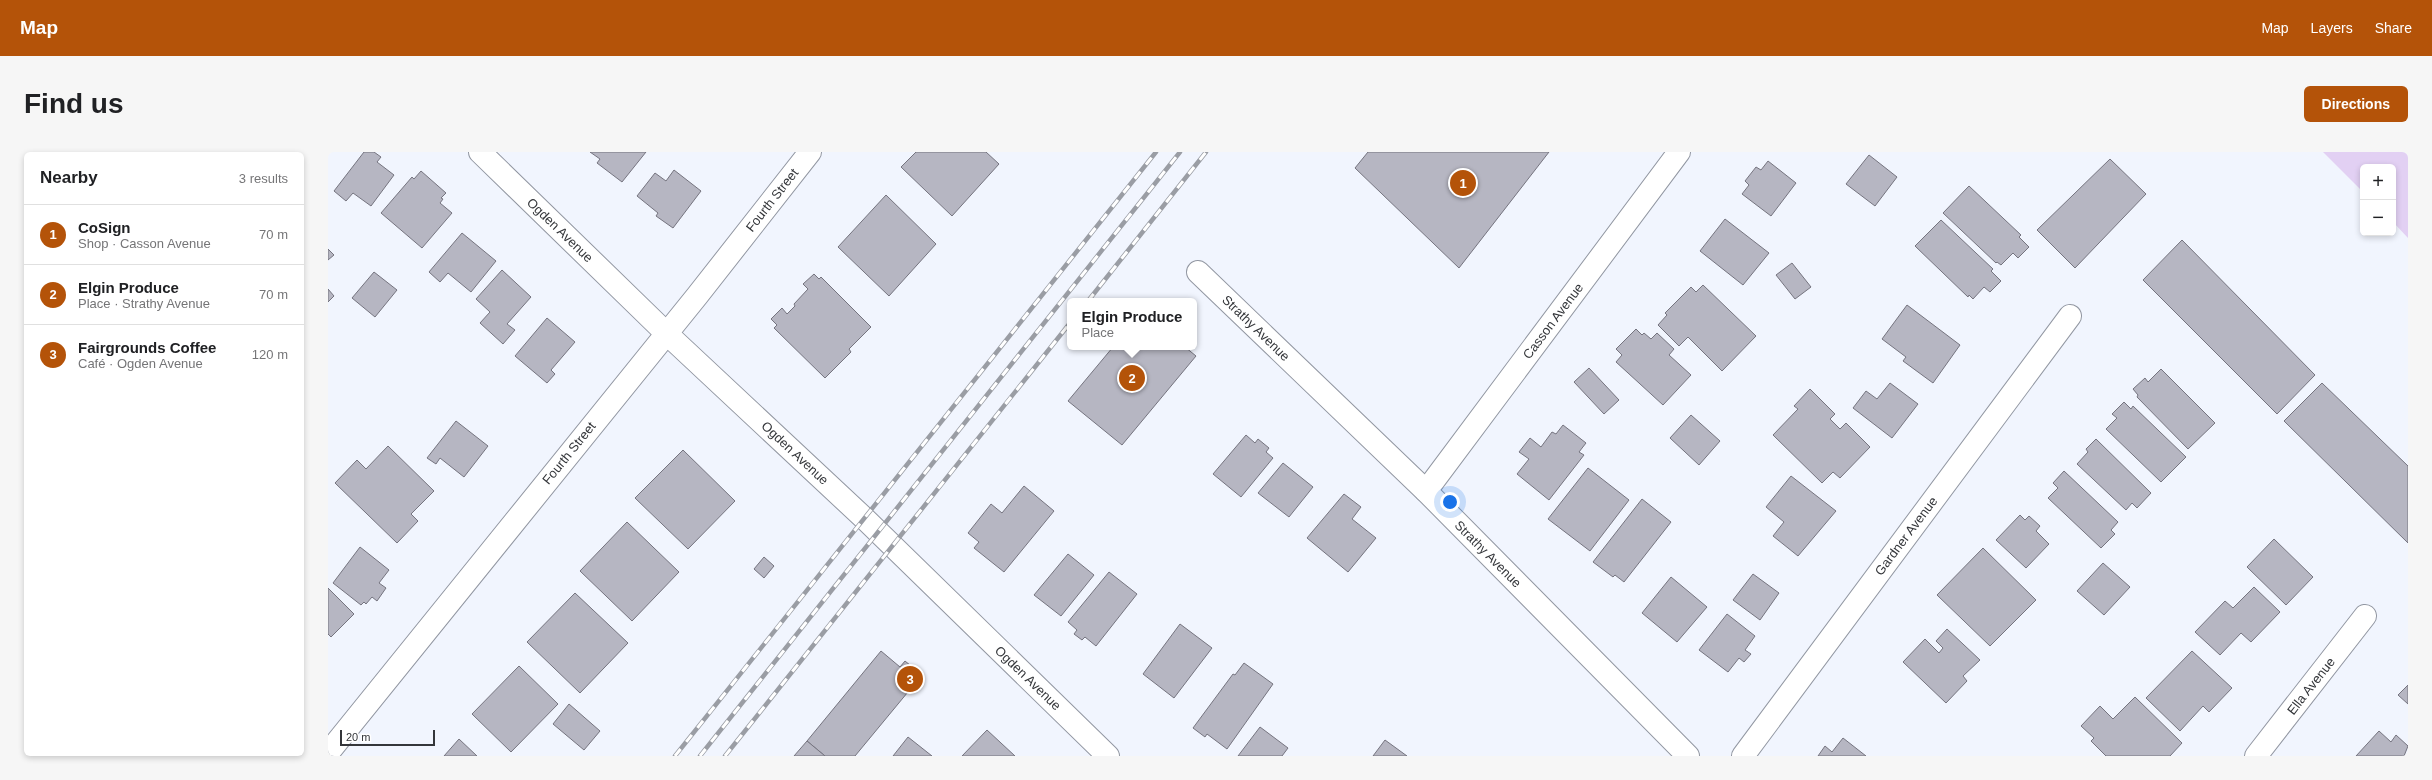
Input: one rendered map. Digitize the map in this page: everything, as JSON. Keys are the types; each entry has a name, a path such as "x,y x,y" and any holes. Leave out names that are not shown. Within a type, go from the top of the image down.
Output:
{"street":[{"name":"Ogden Avenue","path":"480,152 666,333 866,520 1108,756"},
{"name":"Fourth Street","path":"328,753 810,152"},
{"name":"Casson Avenue","path":"1426,490 1679,152"},
{"name":"Strathy Avenue","path":"1198,272 1426,490 1688,756"},
{"name":"Gardner Avenue","path":"1743,756 2070,316"},
{"name":"Ella Avenue","path":"2256,756 2365,616"}],"shaded area":[{"path":"2323,152 2408,152 2408,238 2396,225 2396,164 2360,164 2360,189"}],"building":[{"path":"364,152 374,152 381,157 377,162 394,175 371,206 353,193 346,201 334,191"},
{"path":"590,152 646,152 622,182 597,163 600,159"},
{"path":"916,152 986,152 999,164 952,216 901,167"},
{"path":"1368,152 1549,152 1459,268 1355,168"},
{"path":"1869,155 1897,177 1875,206 1846,184"},
{"path":"2110,159 2146,194 2075,268 2037,230"},
{"path":"1768,161 1796,183 1771,216 1742,194 1749,185 1745,181 1756,167 1761,170"},
{"path":"674,170 701,191 673,228 656,216 658,213 637,196 655,173 666,181"},
{"path":"421,171 446,193 441,198 443,199 440,203 452,213 422,248 381,213 412,177 414,179"},
{"path":"1969,186 2021,235 2019,237 2029,247 2018,258 2013,253 2001,265 1997,262 1996,263 1943,213"},
{"path":"886,195 936,244 889,296 838,247"},
{"path":"1725,219 1769,253 1743,285 1700,251"},
{"path":"1941,220 1993,269 1991,271 2001,281 1990,292 1984,287 1973,299 1969,295 1968,297 1915,246"},
{"path":"462,233 496,261 471,292 448,273 440,282 429,272"},
{"path":"2182,240 2315,375 2277,414 2143,280"},
{"path":"328,249 334,255 328,260"},
{"path":"1792,263 1811,287 1795,299 1776,275"},
{"path":"502,270 531,297 507,324 515,330 503,344 480,323 490,312 476,299"},
{"path":"374,272 397,290 375,317 352,298"},
{"path":"814,274 819,279 821,277 871,327 849,349 851,352 825,378 774,328 777,325 771,319 782,308 787,314 795,306 794,304 808,289 803,284"},
{"path":"1703,285 1756,336 1722,371 1688,337 1679,346 1658,325 1667,315 1665,313 1691,287 1696,292"},
{"path":"328,289 334,296 328,302"},
{"path":"1907,305 1960,345 1933,383 1903,361 1906,357 1882,339"},
{"path":"547,318 575,342 551,370 555,374 547,383 515,356"},
{"path":"1636,329 1642,335 1644,333 1651,339 1657,333 1674,349 1669,355 1691,375 1663,405 1616,362 1622,355 1616,349"},
{"path":"1110,350 1189,350 1196,356 1122,445 1068,401"},
{"path":"1589,368 1619,400 1604,414 1574,382"},
{"path":"2161,369 2215,423 2188,449 2137,397 2138,395 2133,389 2145,378 2148,382"},
{"path":"1890,383 1918,404 1892,438 1853,408 1866,391 1877,399"},
{"path":"2322,383 2408,466 2408,543 2284,421"},
{"path":"1810,389 1835,414 1830,419 1840,429 1846,423 1870,447 1840,478 1833,472 1822,483 1773,435 1798,409 1794,406"},
{"path":"2124,402 2131,409 2133,406 2186,457 2161,482 2106,429 2117,418 2112,414"},
{"path":"1691,415 1720,441 1699,465 1670,438"},
{"path":"456,421 488,446 464,477 440,458 436,464 427,458"},
{"path":"1563,425 1586,443 1579,452 1584,455 1549,500 1517,474 1529,459 1519,452 1530,438 1541,447 1552,432 1556,434"},
{"path":"1246,435 1255,443 1258,439 1269,448 1266,452 1273,458 1241,497 1213,474"},
{"path":"2096,439 2151,493 2137,508 2132,503 2126,510 2077,464 2088,452 2086,449"},
{"path":"388,446 434,491 411,514 418,521 397,543 335,483 357,460 366,469"},
{"path":"683,450 735,501 688,549 635,498"},
{"path":"1283,463 1313,487 1289,517 1258,493"},
{"path":"1588,468 1629,500 1590,551 1548,519"},
{"path":"2064,471 2118,522 2111,530 2115,534 2101,548 2048,498 2058,488 2053,483"},
{"path":"1791,476 1836,511 1798,556 1773,536 1784,522 1766,507"},
{"path":"1024,486 1054,511 1004,572 974,548 979,542 968,533 991,504 1002,513"},
{"path":"1344,494 1361,507 1352,519 1376,538 1348,572 1307,538"},
{"path":"1642,499 1671,522 1624,582 1615,575 1613,577 1593,562"},
{"path":"2020,515 2025,520 2029,516 2040,526 2036,531 2049,544 2026,568 1996,540"},
{"path":"627,522 679,572 632,621 580,571"},
{"path":"2274,539 2313,577 2286,605 2247,567"},
{"path":"360,547 389,570 379,583 386,588 377,601 372,597 366,604 364,602 361,605 333,583"},
{"path":"1983,548 2036,600 1990,646 1937,595"},
{"path":"1068,554 1094,575 1061,616 1034,595"},
{"path":"764,557 774,566 764,578 754,569"},
{"path":"2103,563 2130,587 2104,615 2077,591"},
{"path":"1109,572 1137,594 1096,646 1085,637 1082,640 1074,634 1077,630 1068,622"},
{"path":"1753,574 1779,593 1760,620 1733,600"},
{"path":"1671,577 1707,607 1677,642 1642,613"},
{"path":"2254,587 2280,612 2251,642 2241,633 2220,655 2195,632 2225,601 2233,608"},
{"path":"328,588 354,614 331,637 328,634"},
{"path":"575,593 628,643 580,693 527,642"},
{"path":"1727,614 1755,636 1745,650 1751,654 1744,662 1739,658 1728,672 1699,650"},
{"path":"1180,624 1212,648 1174,698 1143,674"},
{"path":"1947,629 1980,660 1963,676 1967,681 1946,703 1903,662 1925,639 1939,653 1943,648 1936,641"},
{"path":"881,651 900,667 905,661 922,675 855,756 825,756 807,741"},
{"path":"2192,651 2232,688 2209,712 2203,706 2180,731 2146,698"},
{"path":"1244,663 1273,684 1227,749 1207,734 1205,737 1193,728 1233,674 1235,675"},
{"path":"519,666 558,704 511,752 472,714"},
{"path":"2408,685 2408,704 2398,695"},
{"path":"2135,697 2182,743 2170,756 2106,756 2091,741 2094,738 2081,726 2100,706 2113,719"},
{"path":"569,704 600,731 584,750 553,724"},
{"path":"1260,727 1288,748 1282,756 1238,756"},
{"path":"987,730 1015,756 962,756"},
{"path":"2379,731 2391,742 2396,735 2408,746 2404,756 2356,756"},
{"path":"908,737 932,756 893,756"},
{"path":"1843,738 1866,756 1818,756 1825,746 1832,752"},
{"path":"459,739 477,756 444,756"},
{"path":"1385,740 1407,756 1373,756"},
{"path":"807,741 825,756 794,756"}],"railway":[{"path":"675,756 1156,152"},
{"path":"700,756 1180,152"},
{"path":"1090,298 1206,152"},
{"path":"725,756 1067,327"}],"place":[{"name":"CoSign","path":"1463,183"},
{"name":"Elgin Produce","path":"1132,378"},
{"name":"Fairgrounds Coffee","path":"910,679"}]}
